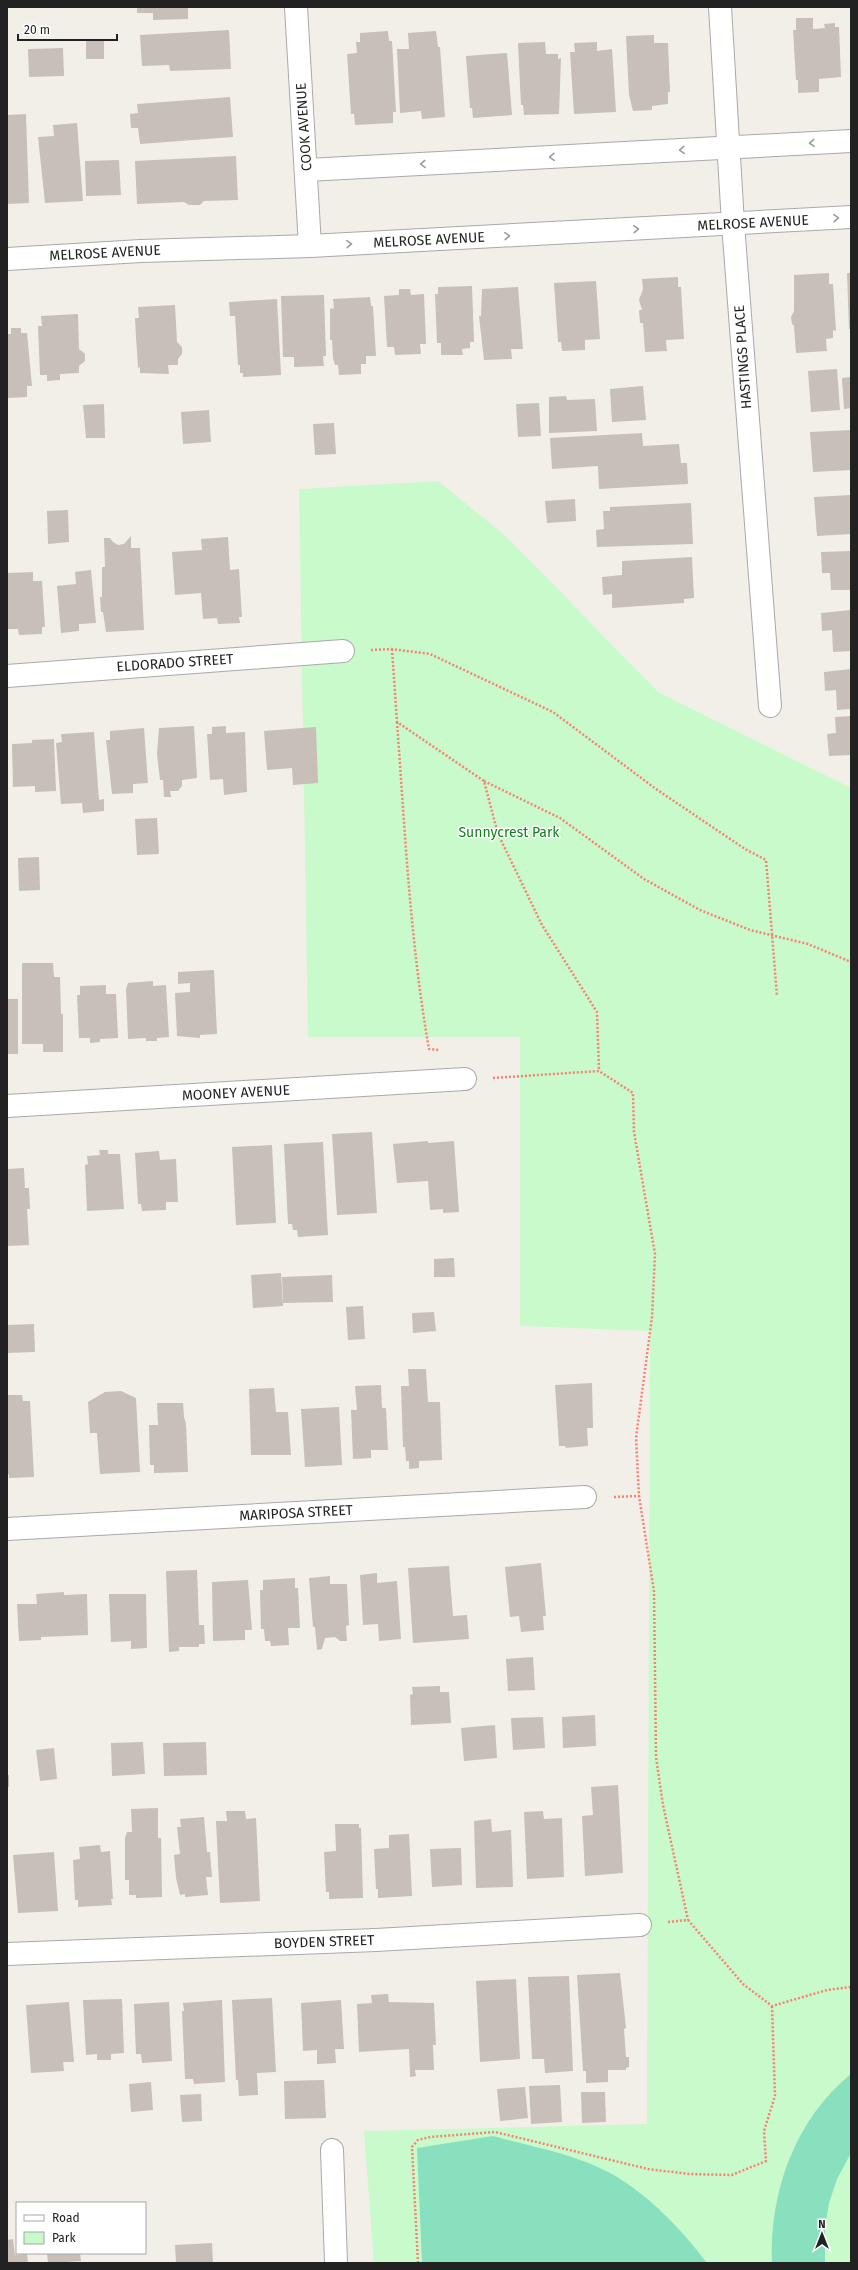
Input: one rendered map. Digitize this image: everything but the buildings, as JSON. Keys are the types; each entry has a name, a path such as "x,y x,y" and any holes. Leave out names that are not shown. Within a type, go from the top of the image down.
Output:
{"street":[{"name":"COOK AVENUE","path":"296,7 307,170 310,246"},
{"name":"HASTINGS PLACE","path":"720,7 733,224 770,706"},
{"path":"307,170 851,141"},
{"name":"MELROSE AVENUE","path":"7,258 141,251 310,246 851,217"},
{"name":"ELDORADO STREET","path":"7,676 343,651"},
{"name":"MOONEY AVENUE","path":"7,1106 465,1079"},
{"name":"MARIPOSA STREET","path":"7,1529 585,1497"},
{"name":"BOYDEN STREET","path":"7,1954 376,1940 640,1924"},
{"path":"332,2150 336,2263"}],"path":[{"path":"392,649 411,906 422,1007 429,1049 444,1050"},
{"path":"343,651 392,649 430,654 553,712 656,789 745,849 766,860 777,996"},
{"path":"397,722 484,781 560,818 644,879 700,910 750,930 772,934 808,944 851,962"},
{"path":"484,781 498,834 542,925 597,1012 599,1071"},
{"path":"418,2263 412,2147 418,2140 430,2137 495,2132 648,2169 689,2174 732,2175 766,2161 764,2131 775,2096 772,2006 744,1984 688,1920 663,1805 656,1757 654,1591 639,1496 636,1438 652,1316 655,1254 634,1132 633,1093 599,1071 491,1078"},
{"path":"640,1924 688,1920"},
{"path":"772,2006 827,1990 851,1987"}],"green space":[{"name":"Sunnycrest Park","path":"438,481 507,537 658,692 851,788 851,2263 374,2263 364,2131 647,2124 650,1331 520,1326 520,1037 308,1037 299,489"},
{"path":"851,2074 851,2153 837,2179 829,2203 825,2228 825,2263 772,2263 772,2237 775,2210 789,2159 801,2135 815,2113 831,2092"},
{"path":"493,2136 569,2156 612,2174 639,2192 664,2214 687,2238 707,2263 422,2263 417,2148"}]}
